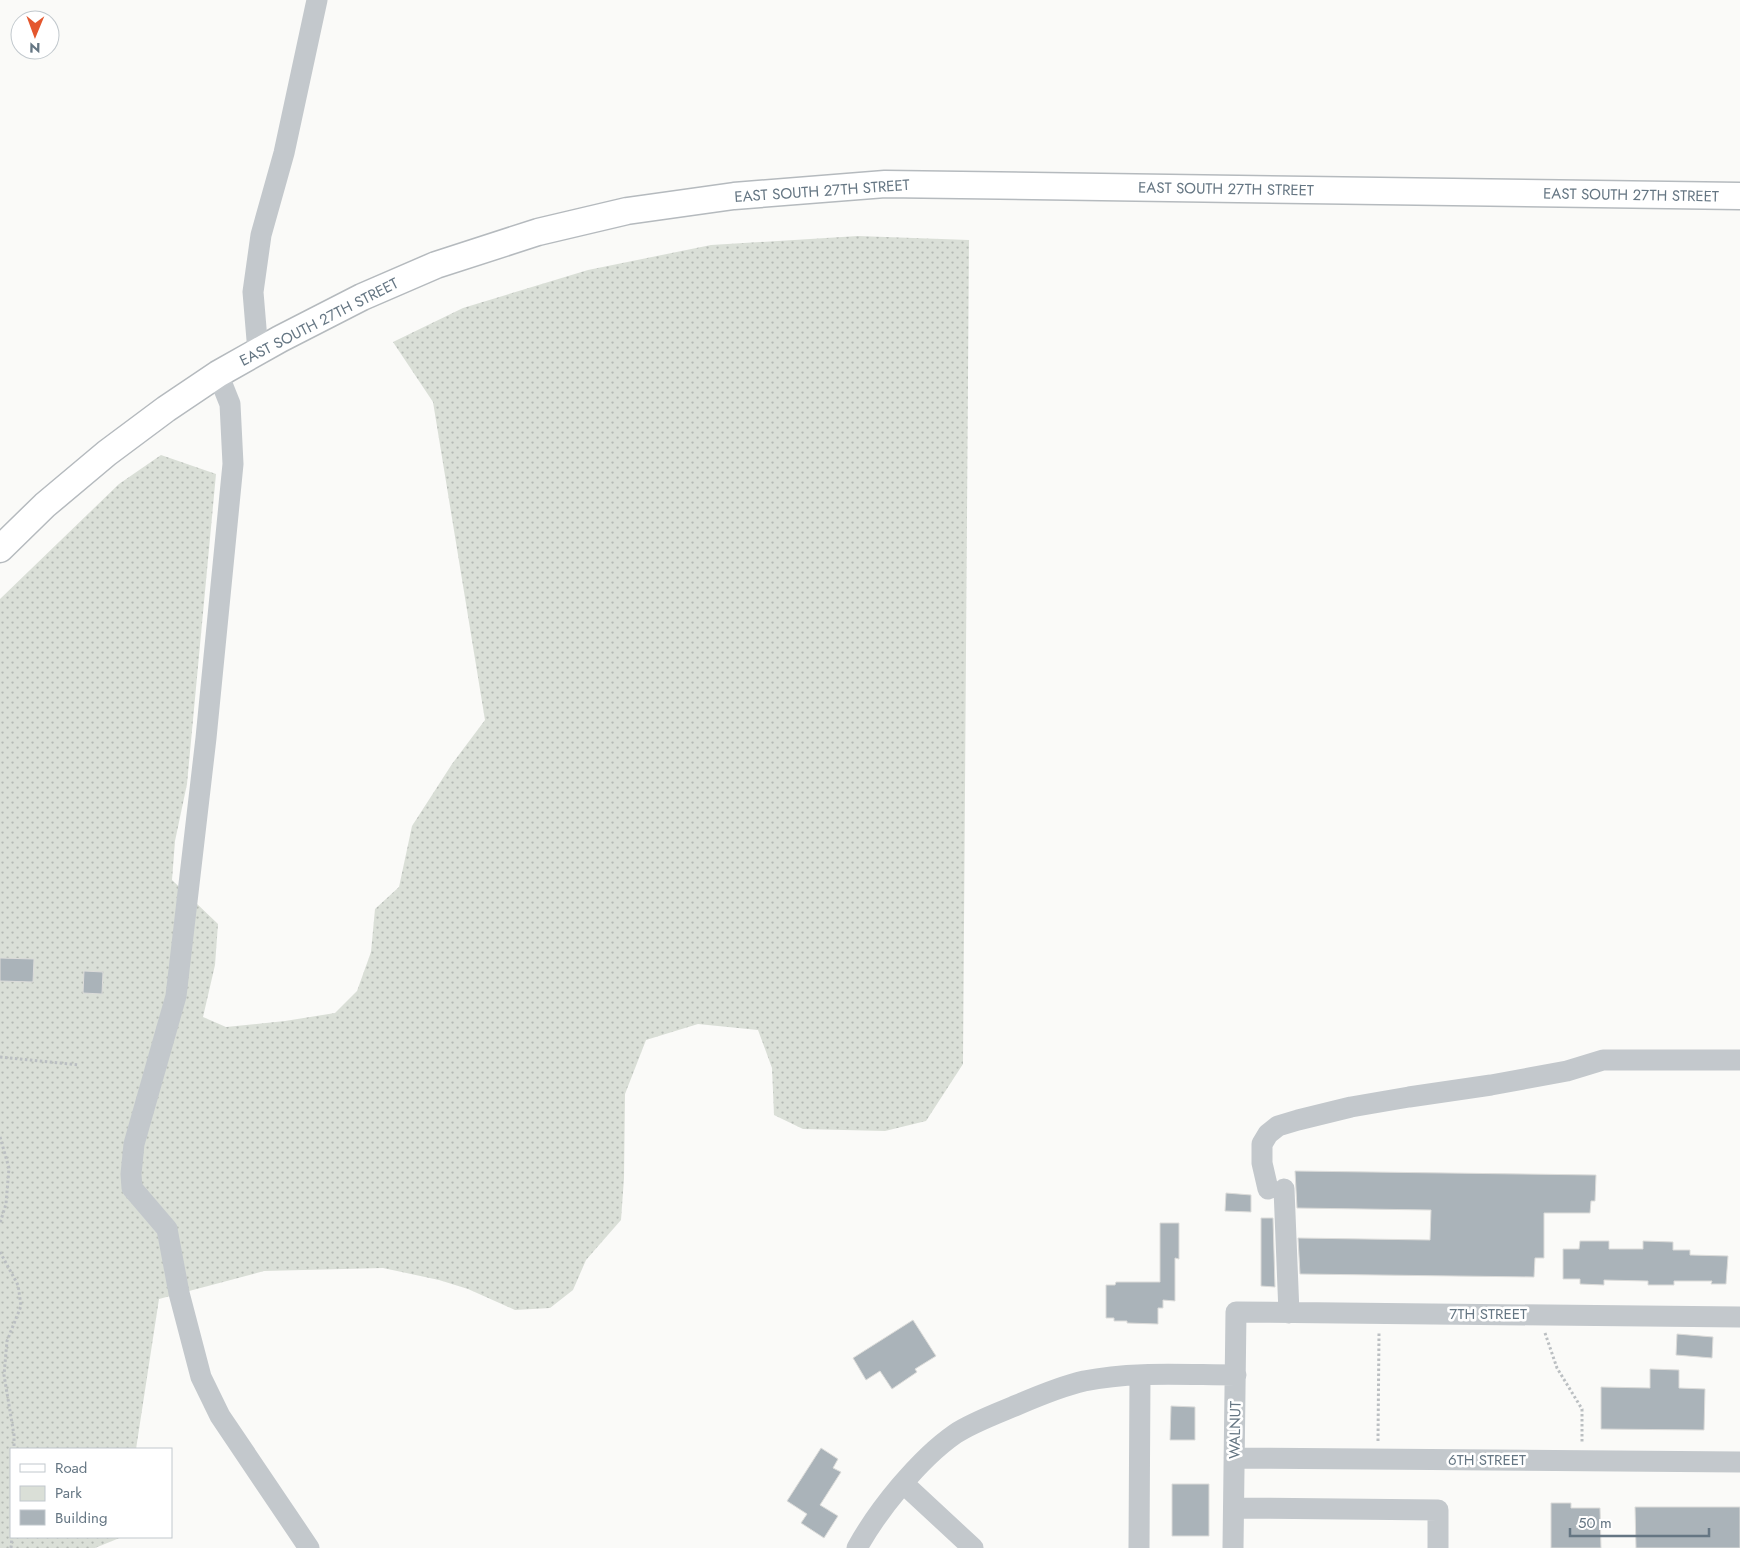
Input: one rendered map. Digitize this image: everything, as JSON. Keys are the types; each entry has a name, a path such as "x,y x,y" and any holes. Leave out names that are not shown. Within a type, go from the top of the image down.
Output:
{"main road":[{"name":"EAST SOUTH 27TH STREET","path":"0,549 45,505 107,453 166,409 218,374 258,352 362,296 436,265 538,232 627,211 734,196 886,184 1740,196"}],"lane":[{"path":"258,352 253,292 262,235 284,153 317,0"},
{"path":"218,374 230,404 233,464 206,738 176,996 134,1144 131,1174 132,1188 167,1229 179,1294 201,1377 208,1393 220,1416 308,1548"},
{"path":"1289,1312 1276,1189 1262,1163 1262,1144 1268,1134 1278,1126 1370,1104 1491,1085 1557,1072 1603,1060 1740,1060"},
{"name":"7TH STREET","path":"1236,1312 1740,1317"},
{"name":"WALNUT","path":"1233,1548 1236,1312"},
{"path":"857,1548 866,1532 927,1456 956,1433 992,1416 1037,1396 1084,1381 1140,1375 1236,1375"},
{"path":"1139,1548 1140,1375"},
{"name":"6TH STREET","path":"1234,1458 1740,1462"},
{"path":"904,1484 973,1548"},
{"path":"1234,1508 1438,1510 1438,1548"}],"path":[{"path":"0,1057 79,1065"},
{"path":"0,1137 9,1168 6,1204 0,1222"},
{"path":"0,1252 18,1285 22,1306 7,1341 4,1375 14,1435 14,1448"},
{"path":"1377,1459 1379,1313"},
{"path":"1543,1314 1548,1345 1557,1368 1582,1409 1581,1461"}],"green space":[{"path":"858,236 969,240 963,1064 926,1121 885,1131 803,1129 774,1115 772,1068 758,1030 698,1024 646,1040 625,1094 624,1178 621,1220 586,1260 573,1290 550,1308 515,1310 468,1289 439,1280 383,1268 264,1271 159,1299 136,1448 10,1448 10,1538 120,1538 95,1548 0,1548 0,599 119,484 161,455 216,474 187,784 175,841 172,880 218,924 215,965 203,1017 226,1027 285,1021 335,1013 357,991 371,952 375,909 399,887 412,826 452,764 485,720 433,402 393,342 463,308 588,270 711,245"}],"building":[{"path":"0,958 34,959 33,982 0,981"},
{"path":"84,971 103,972 102,994 83,993"},
{"path":"1295,1171 1596,1175 1595,1201 1591,1201 1590,1213 1544,1213 1544,1258 1535,1258 1534,1277 1300,1274 1298,1238 1430,1240 1431,1210 1297,1208"},
{"path":"1226,1193 1251,1195 1251,1212 1225,1211"},
{"path":"1261,1218 1273,1218 1275,1287 1261,1286"},
{"path":"1160,1223 1179,1223 1179,1259 1175,1258 1175,1301 1163,1300 1163,1308 1158,1308 1158,1324 1127,1323 1127,1321 1114,1321 1114,1318 1106,1318 1106,1285 1115,1285 1116,1282 1160,1282"},
{"path":"1580,1241 1609,1241 1609,1249 1643,1249 1643,1241 1673,1242 1673,1250 1690,1250 1690,1255 1728,1256 1726,1284 1711,1284 1712,1281 1674,1281 1674,1285 1648,1285 1648,1281 1604,1280 1604,1285 1580,1284 1580,1279 1563,1279 1563,1249 1579,1249"},
{"path":"913,1320 936,1356 915,1369 917,1372 892,1389 880,1371 866,1380 853,1358"},
{"path":"1677,1334 1713,1337 1712,1358 1676,1355"},
{"path":"1650,1369 1679,1370 1679,1388 1705,1389 1704,1430 1601,1429 1601,1387 1650,1388"},
{"path":"1171,1406 1195,1407 1195,1440 1170,1440"},
{"path":"821,1448 838,1459 833,1468 841,1472 820,1505 838,1516 824,1538 801,1523 807,1514 787,1501"},
{"path":"1172,1484 1209,1484 1209,1536 1172,1536"},
{"path":"1551,1503 1571,1503 1571,1508 1600,1508 1601,1548 1551,1548"},
{"path":"1635,1507 1740,1507 1740,1548 1636,1548"}]}
